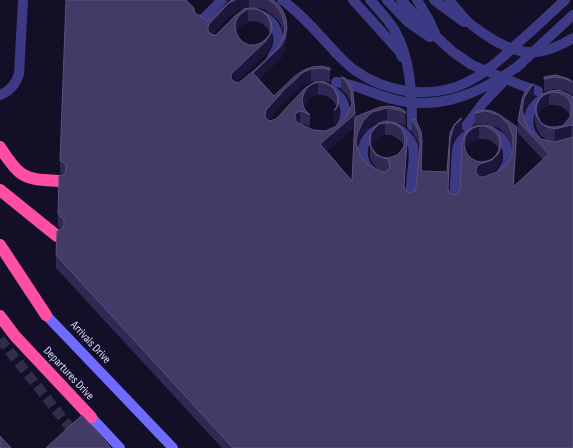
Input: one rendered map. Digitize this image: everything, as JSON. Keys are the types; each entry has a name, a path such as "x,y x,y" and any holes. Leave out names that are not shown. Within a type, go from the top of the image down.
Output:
{"highway":[{"path":"0,147 11,163 22,174 30,178 59,181"},
{"path":"0,190 57,236"},
{"name":"Arrivals Drive","path":"0,245 46,315"},
{"name":"Departures Drive","path":"0,316 15,336 91,417"}],"main road":[{"name":"Arrivals Drive","path":"46,315 173,448"},
{"name":"Departures Drive","path":"91,417 120,448"}],"lane":[{"path":"0,95 5,93 14,85 19,74 23,0"},
{"path":"200,22 222,0"},
{"path":"282,0 298,13 346,63 356,71 373,81 390,88 416,92 442,91 454,88 478,77 502,59 565,0"},
{"path":"353,0 399,51 408,72"},
{"path":"370,0 388,20 396,32 402,46"},
{"path":"386,0 394,19 408,72 412,105 412,126"},
{"path":"386,0 418,30 472,65 538,91"},
{"path":"401,0 429,30 453,52"},
{"path":"417,0 428,18"},
{"path":"421,0 435,34 441,41"},
{"path":"434,0 484,34 503,45 516,50 526,52 550,50 573,38"},
{"path":"449,0 469,22 484,34"},
{"path":"452,0 458,10"},
{"path":"249,14 258,14 267,18 273,24 277,32 279,41 277,49 273,56 263,66"},
{"path":"466,126 484,103 521,64 573,15"},
{"path":"336,82 359,87 393,100 428,103 456,98 480,90 521,64"},
{"path":"318,87 335,91 345,106 346,114 343,123 338,130 332,135 328,136"},
{"path":"542,145 533,137 529,129 528,121 530,112 535,104 542,98 551,96 560,96 573,103"},
{"path":"379,177 372,173 363,159 362,151 364,142 369,135 376,130 385,127 394,127 408,136 412,144 414,153 410,198"},
{"path":"454,201 456,152 461,140 470,133 478,131 491,131 502,138 505,144 508,156 507,164 499,176 492,180"}],"building":[{"path":"66,0 186,0 194,8 196,14 201,16 207,22 229,2 235,0 229,3 209,24 208,31 212,35 216,35 244,9 255,8 260,10 265,13 269,17 272,27 271,33 266,41 231,74 232,80 238,83 276,50 283,38 285,27 283,18 280,11 269,0 273,0 283,11 286,19 287,28 285,38 281,46 253,73 274,96 295,76 304,70 322,66 330,68 330,70 321,68 311,69 302,73 266,110 266,119 270,121 276,119 305,88 315,82 323,81 329,85 318,82 312,84 304,93 302,99 303,105 305,110 310,115 300,111 295,114 295,118 298,123 313,130 325,131 337,126 346,117 352,104 351,91 346,81 341,77 345,78 350,84 353,92 355,114 320,144 352,181 355,117 380,107 390,106 400,108 406,113 387,108 372,112 363,121 358,132 356,143 360,155 368,165 385,172 390,168 389,162 387,159 382,157 392,157 401,151 405,141 404,135 402,129 391,123 379,124 372,132 374,128 379,123 386,121 396,123 400,126 405,132 407,139 404,186 406,191 410,193 415,191 416,187 420,146 418,130 412,120 415,119 421,131 421,171 447,172 450,133 454,125 462,118 454,126 450,139 448,189 450,194 457,194 460,189 462,141 469,129 475,126 486,125 493,127 498,132 501,139 501,147 498,154 492,160 477,166 476,173 480,177 484,177 499,171 508,163 513,151 513,136 508,124 499,115 486,111 475,113 476,111 485,110 492,111 500,115 517,127 513,187 549,154 518,121 522,99 525,92 534,84 524,98 522,110 525,122 530,131 541,139 555,142 573,137 573,448 233,448 56,255 57,231 63,228 64,224 64,220 58,214 59,176 65,173 66,165 60,161","holes":["248,9 259,10 268,17 270,22 270,34 261,43 255,45 249,45 243,42 236,32 236,21 239,16","479,126 485,126 496,133 500,144 496,155 492,159 482,162 471,158 467,154 464,144 465,137 468,132"]},
{"path":"556,75 569,79 573,82 563,78 554,77 544,79 544,77"},
{"path":"331,86 335,89 338,95 339,102 334,111 338,101 334,89"},
{"path":"560,90 573,97 573,126 571,125 555,129 547,127 544,125 541,123 537,117 535,109 537,102 541,95 549,91","holes":["555,92 560,93 569,100 571,105 570,117 562,126 550,127 544,125 540,121 536,109 537,104 544,95"]},
{"path":"82,415 111,448 46,448"},
{"path":"0,436 11,448 0,448"}],"tunnel":[{"path":"0,339 86,448"}]}
